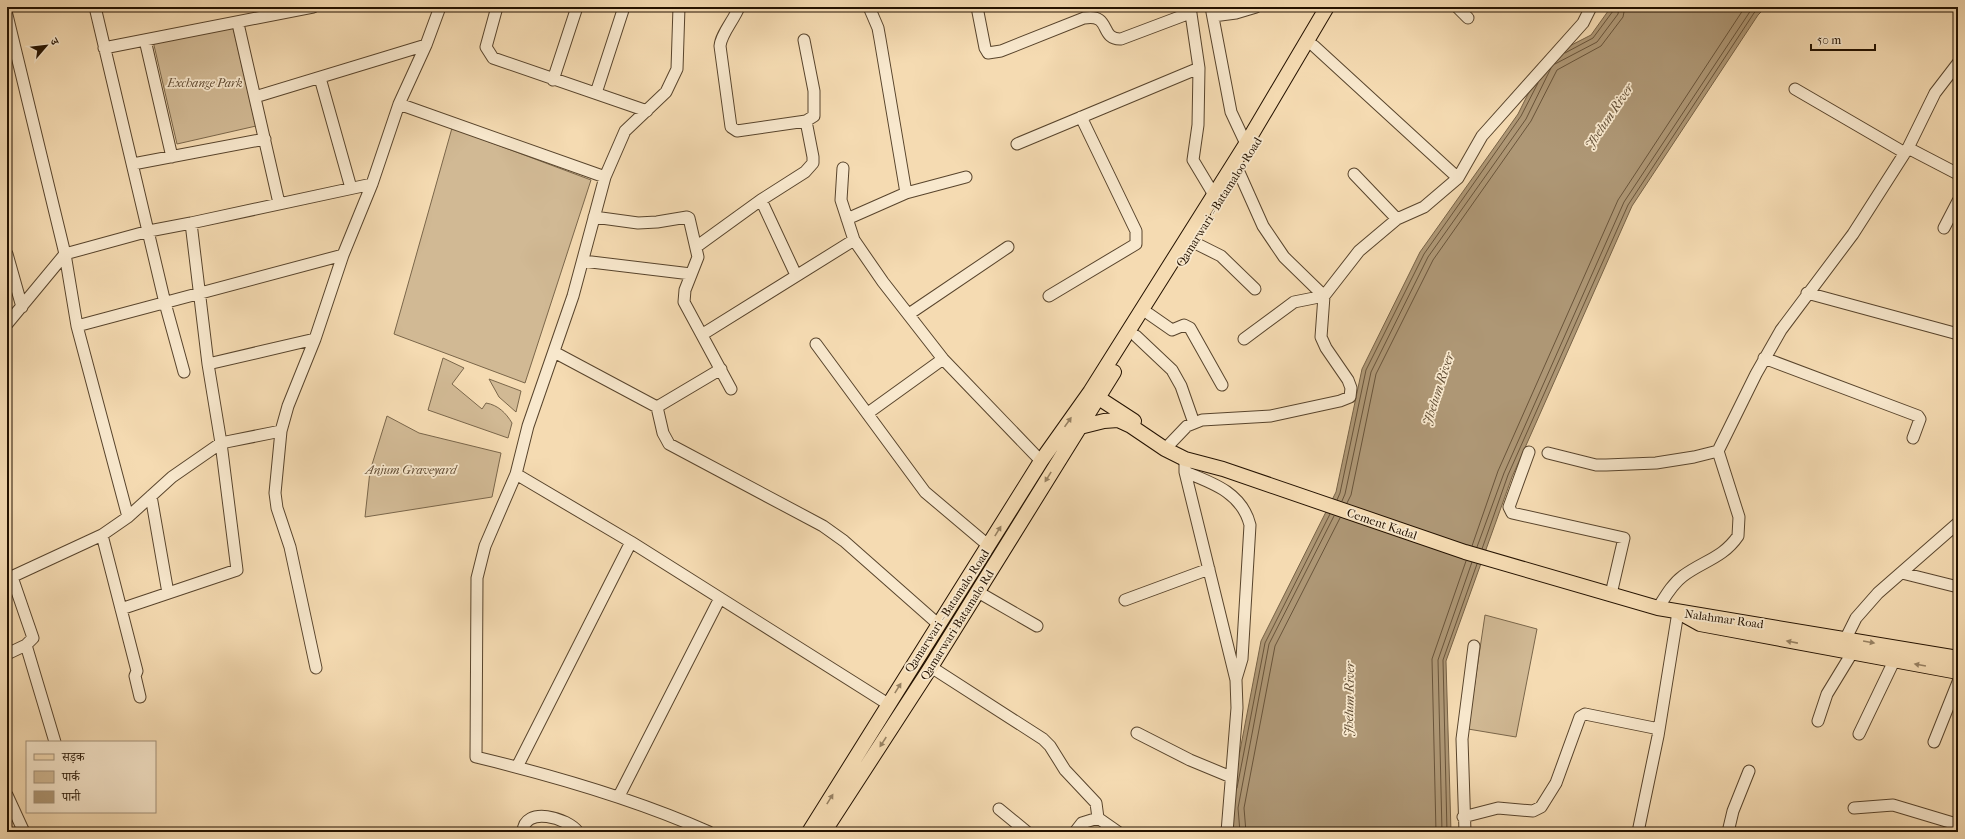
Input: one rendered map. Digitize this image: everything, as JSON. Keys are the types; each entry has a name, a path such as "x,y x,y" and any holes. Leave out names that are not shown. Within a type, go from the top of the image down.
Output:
{"main road":[{"name":"Qamarwari - Batamaloo Road","path":"1094,394 1136,336 1338,7"},
{"name":"Qamarwari - Batamaloo Road","path":"1094,394 1246,144 1323,9"},
{"name":"Qamarwari-Batamalo Rd","path":"824,832 931,667 1080,427 1094,394"},
{"path":"1094,394 1168,448"},
{"name":"Qamarwari - Batamalo Road","path":"809,832 938,624 1042,461 1094,394"},
{"path":"1080,427 1104,421 1118,420 1168,448"},
{"name":"Cement Kadal","path":"1168,448 1185,466 1223,469 1465,552 1658,608 1678,612"},
{"name":"Nalahmar Road","path":"1678,612 1702,614 1958,658"},
{"name":"Nalahmar Road","path":"1678,612 1700,624 1958,672"}],"street":[{"path":"95,7 165,303 184,372"},
{"path":"316,668 290,547 277,508 275,493 281,431 288,406 315,339 342,255 372,184 399,104 426,45 440,7"},
{"path":"497,7 486,47 493,58 553,80 647,111"},
{"path":"553,80 577,7"},
{"path":"596,93 624,7"},
{"path":"679,7 677,69 666,92 624,131 605,177 582,261 554,352 528,426 516,474 485,546 477,578 476,757 619,796 709,832"},
{"path":"739,7 728,29 722,36 720,46 731,127 737,131 806,121 814,116 814,91 804,40"},
{"path":"868,7 878,28 906,193"},
{"path":"976,7 985,48 988,53 1001,51 1084,18 1093,16 1098,17 1103,21 1110,37 1121,39 1190,10 1199,68 1198,125 1193,160 1214,195"},
{"path":"1246,144 1231,112 1212,11 1236,13 1256,7"},
{"path":"1457,7 1468,18"},
{"path":"1168,448 1187,426 1202,420 1271,416 1340,401 1350,397 1351,388 1348,380 1326,348 1321,337 1324,296 1359,251 1396,219 1424,207 1458,178 1482,136 1583,23 1591,7"},
{"path":"104,48 306,8"},
{"path":"7,15 65,254 77,326 128,517"},
{"path":"239,28 279,203"},
{"path":"145,40 172,157"},
{"path":"255,97 426,45"},
{"path":"1314,46 1458,178"},
{"path":"1658,608 1677,580 1691,570 1719,556 1738,536 1739,517 1718,451 1764,358 1781,330 1853,234 1906,151 1935,93 1958,63"},
{"path":"1017,144 1199,68"},
{"path":"320,78 351,188"},
{"path":"1795,89 1906,151 1958,174"},
{"path":"399,104 605,177"},
{"path":"1050,296 1136,244 1136,231 1081,117"},
{"path":"696,247 761,200 805,172 812,163 813,157 806,121"},
{"path":"133,164 265,139"},
{"path":"843,168 841,200 854,240 883,282 943,359 1042,461"},
{"path":"1238,170 1263,226 1284,257 1324,296"},
{"path":"1354,174 1396,219"},
{"path":"847,219 906,193 966,177"},
{"path":"7,324 65,254 149,231 372,184"},
{"path":"761,200 796,275"},
{"path":"1944,228 1958,201"},
{"path":"594,217 638,224 688,217 698,257 685,290 684,302 703,334 731,389"},
{"path":"121,609 237,570 221,443 208,364 191,223"},
{"path":"703,334 854,240"},
{"path":"1193,242 1221,256 1255,289"},
{"path":"909,314 1008,247"},
{"path":"7,254 22,307"},
{"path":"77,326 342,255"},
{"path":"582,261 691,274"},
{"path":"1808,293 1958,334"},
{"path":"1244,339 1294,302 1324,296"},
{"path":"1149,314 1172,330 1184,325 1190,328 1222,384"},
{"path":"1136,336 1172,370 1181,386 1194,423"},
{"path":"208,364 315,339"},
{"path":"816,344 925,492 989,546"},
{"path":"554,352 657,408 663,433 669,444 823,526 844,541 938,624"},
{"path":"1764,358 1918,416 1920,419 1913,438"},
{"path":"868,413 943,359"},
{"path":"657,408 721,369"},
{"path":"7,654 26,645 33,638 10,578 102,535 128,517 172,477 221,443 281,431"},
{"path":"1548,453 1596,465 1606,465 1656,463 1694,457 1718,451"},
{"path":"1529,452 1509,507 1512,513 1624,538 1611,594"},
{"path":"1185,466 1236,680 1237,708 1227,832"},
{"path":"1185,466 1211,482 1240,503 1250,525 1242,659 1236,680"},
{"path":"516,474 631,542 888,704"},
{"path":"151,496 168,593"},
{"path":"1846,638 1856,618 1878,593 1958,523"},
{"path":"102,535 138,671 135,676 140,697"},
{"path":"516,767 631,542"},
{"path":"1125,600 1209,569"},
{"path":"1902,573 1958,587"},
{"path":"978,592 1037,626"},
{"path":"619,796 720,598"},
{"path":"1638,832 1659,729 1678,612"},
{"path":"26,645 55,741"},
{"path":"1464,832 1462,739 1474,646"},
{"path":"1818,721 1826,694 1852,653"},
{"path":"1859,734 1894,660"},
{"path":"931,667 1043,739 1050,746 1065,770 1096,803 1098,818 1118,832"},
{"path":"1934,742 1958,682"},
{"path":"1463,817 1498,808 1533,811 1541,807 1549,797 1556,783 1580,717 1585,714 1659,729"},
{"path":"1137,733 1190,760 1231,777"},
{"path":"1728,832 1733,811 1749,771"},
{"path":"7,795 24,832"},
{"path":"1854,808 1893,805 1953,829"},
{"path":"999,809 1027,832"},
{"path":"523,832 529,820 538,816 557,818 576,829 578,832"},
{"path":"1075,832 1082,823 1098,818"}],"green space":[{"name":"Exchange Park","path":"232,23 256,126 177,144 153,41"},
{"path":"452,128 591,180 525,383 394,334"},
{"path":"443,358 464,368 452,384 482,409 486,403 490,404 501,410 507,416 512,423 508,438 428,410"},
{"path":"489,379 521,391 516,412 499,397"},
{"name":"Anjum Graveyard","path":"387,416 419,433 501,453 492,497 365,517 370,471"},
{"path":"1485,615 1537,629 1516,737 1468,729"}],"water":[{"name":"Jhelum River","path":"1611,7 1766,7 1758,15 1632,206 1512,477 1446,661 1451,832 1232,832 1229,808 1261,641 1336,492 1362,369 1420,252 1518,114 1546,58 1591,35"}]}
